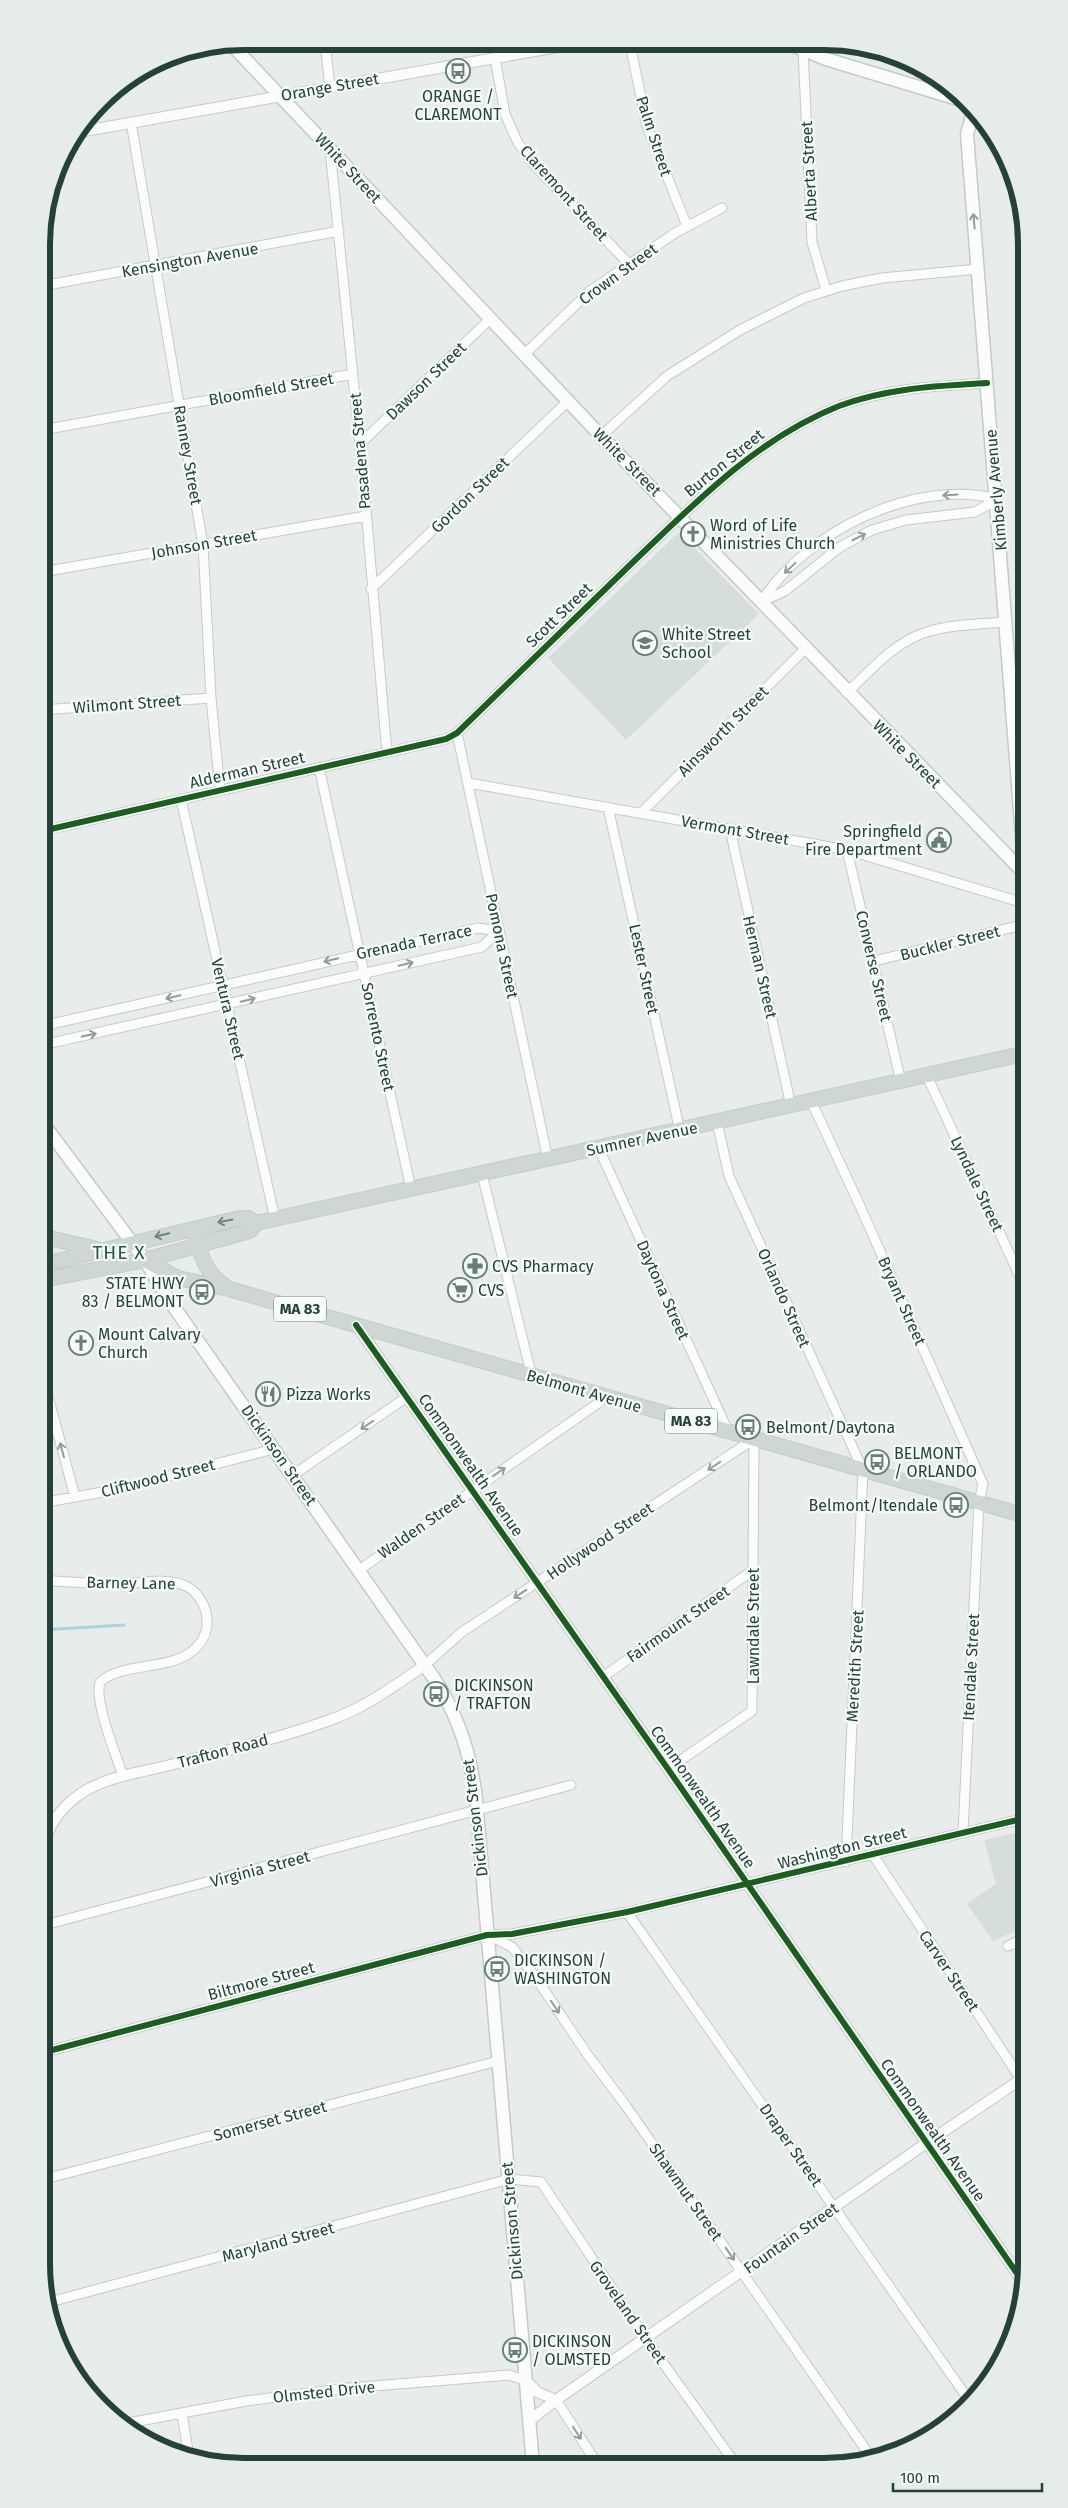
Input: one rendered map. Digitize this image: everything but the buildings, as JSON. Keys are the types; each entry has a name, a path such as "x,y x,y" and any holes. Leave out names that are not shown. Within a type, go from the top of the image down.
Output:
{"main road":[{"name":"White Street","path":"237,50 601,436 681,516 847,693 1018,868"},
{"path":"805,50 826,59 950,97"},
{"name":"Kimberly Avenue","path":"972,118 968,134 1018,769"},
{"name":"Sumner Avenue","path":"50,1279 145,1260 198,1246 251,1230 256,1223 1018,1055"},
{"name":"Dickinson Street","path":"50,1133 145,1260 167,1297 425,1665 448,1700 460,1727 472,1770 477,1808 532,2458"},
{"name":"Sumner Avenue","path":"50,1265 131,1243 240,1218 248,1218 256,1223"},
{"name":"Belmont Avenue","path":"194,1228 205,1268 214,1278 229,1289"},
{"path":"50,1238 103,1250"},
{"name":"Belmont Avenue","path":"145,1260 178,1278 229,1289 532,1377 1018,1514"}],"street":[{"path":"327,50 330,87"},
{"name":"Orange Street","path":"87,130 540,50"},
{"name":"Palm Street","path":"631,50 647,126 687,226"},
{"name":"Alberta Street","path":"798,50 812,242 826,290"},
{"name":"Claremont Street","path":"495,58 505,114 518,143 535,166 629,264"},
{"name":"Ranney Street","path":"131,122 203,545 211,698 220,790"},
{"name":"Pasadena Street","path":"330,149 360,444 371,589 387,753"},
{"name":"Crown Street","path":"525,354 590,291 687,226 722,208"},
{"name":"Kensington Avenue","path":"50,285 338,231"},
{"path":"601,436 667,376 711,347 771,314 826,290 882,278 978,269"},
{"name":"Dawson Street","path":"360,444 491,318"},
{"name":"Bloomfield Street","path":"50,429 353,374"},
{"name":"Burton Street","path":"681,516 755,452 795,427 826,412 855,401 907,389 988,383"},
{"name":"Gordon Street","path":"371,589 568,401"},
{"path":"761,602 776,582 827,538 863,516 897,504 932,496 974,493 998,499"},
{"path":"761,602 785,591 834,552 872,530 902,521 975,512 998,499"},
{"path":"897,504 902,521"},
{"name":"Johnson Street","path":"50,571 366,516"},
{"name":"Scott Street","path":"457,733 681,516"},
{"path":"827,538 834,552"},
{"path":"847,693 884,657 919,635 940,628 1007,622"},
{"name":"Ainsworth Street","path":"640,813 805,649"},
{"name":"Wilmont Street","path":"50,709 211,698"},
{"name":"Alderman Street","path":"50,829 387,753 446,739 457,733"},
{"name":"Pomona Street","path":"457,733 548,1160"},
{"name":"Sorrento Street","path":"319,768 411,1189"},
{"name":"Vermont Street","path":"469,783 847,850 1018,901"},
{"name":"Ventura Street","path":"181,799 275,1219"},
{"name":"Lester Street","path":"608,808 680,1131"},
{"name":"Herman Street","path":"730,829 791,1106"},
{"name":"Converse Street","path":"847,850 901,1082"},
{"name":"Buckler Street","path":"874,961 1018,926"},
{"name":"Grenada Terrace","path":"50,1024 478,928 499,931"},
{"name":"Grenada Terrace","path":"50,1043 482,947 499,931"},
{"name":"Lyndale Street","path":"927,1076 1018,1275"},
{"name":"Bryant Street","path":"810,1101 977,1468 983,1484 979,1502"},
{"name":"Orlando Street","path":"717,1122 729,1176 863,1470"},
{"name":"Daytona Street","path":"599,1148 728,1431"},
{"path":"482,1174 532,1377"},
{"name":"Commonwealth Avenue","path":"356,1326 473,1490 1018,2276"},
{"path":"293,1475 407,1398"},
{"name":"Walden Street","path":"358,1570 607,1398"},
{"path":"50,1401 75,1497"},
{"name":"Lawndale Street","path":"668,1770 752,1711 754,1439"},
{"name":"Hollywood Street","path":"425,1665 462,1632 754,1439"},
{"name":"Cliftwood Street","path":"50,1501 114,1490 274,1449"},
{"name":"Meredith Street","path":"846,1862 863,1470"},
{"name":"Itendale Street","path":"963,1832 979,1502"},
{"name":"Fairmount Street","path":"603,1677 753,1570"},
{"name":"Barney Lane","path":"50,1580 95,1583 176,1583 191,1589 205,1608 207,1619 205,1634 200,1644 190,1652 172,1662 122,1672 100,1682 98,1691 101,1705 123,1776"},
{"name":"Trafton Road","path":"50,1827 73,1799 91,1788 123,1776 275,1737 334,1719 382,1695 425,1665"},
{"name":"Virginia Street","path":"50,1924 289,1861 477,1808 571,1785"},
{"name":"Washington Street","path":"487,1935 512,1934 627,1912 846,1862 1018,1820"},
{"name":"Carver Street","path":"873,1855 1018,2071"},
{"name":"Draper Street","path":"627,1912 965,2397"},
{"name":"Biltmore Street","path":"50,2051 487,1935"},
{"name":"Shawmut Street","path":"487,1935 512,1947 534,1975 587,2054 626,2106 868,2453"},
{"path":"1008,1946 1018,1941"},
{"name":"Somerset Street","path":"50,2178 498,2061"},
{"name":"Fountain Street","path":"529,2422 556,2400 925,2144 1018,2084"},
{"name":"Maryland Street","path":"54,2301 387,2213 509,2178"},
{"name":"Groveland Street","path":"509,2178 540,2182 646,2339 731,2458"},
{"name":"Olmsted Drive","path":"132,2422 246,2401 349,2388 509,2376 526,2381"},
{"path":"526,2381 537,2392 556,2400 593,2458"},
{"path":"182,2413 188,2450"}],"shaded area":[{"name":"White Street School","path":"679,532 759,614 626,740 548,658"},
{"path":"1018,1832 1018,1930 993,1941 967,1904 996,1884 984,1840"}],"waterway":[{"path":"50,1629 124,1625"}],"cycle path":[{"path":"50,829 446,739 457,733 702,497 727,475 780,436 839,406 875,395 912,389 987,383"},
{"path":"356,1325 668,1769 1018,2275"},
{"path":"50,2051 487,1935 512,1934 627,1912 1018,1820"}],"place":[{"name":"ORANGE / CLAREMONT","path":"458,71"},
{"name":"Word of Life Ministries Church","path":"693,534"},
{"name":"White Street School","path":"645,643"},
{"name":"Springfield Fire Department","path":"939,840"},
{"name":"CVS Pharmacy","path":"475,1266"},
{"name":"CVS","path":"460,1290"},
{"name":"STATE HWY 83 / BELMONT","path":"202,1292"},
{"name":"Mount Calvary Church","path":"81,1343"},
{"name":"Pizza Works","path":"268,1394"},
{"name":"Belmont/Daytona","path":"748,1427"},
{"name":"BELMONT / ORLANDO","path":"877,1462"},
{"name":"Belmont/Itendale","path":"956,1505"},
{"name":"DICKINSON / TRAFTON","path":"436,1694"},
{"name":"DICKINSON / WASHINGTON","path":"497,1969"},
{"name":"DICKINSON / OLMSTED","path":"515,2350"}],"district":[{"name":"THE X","path":"119,1252"}]}
